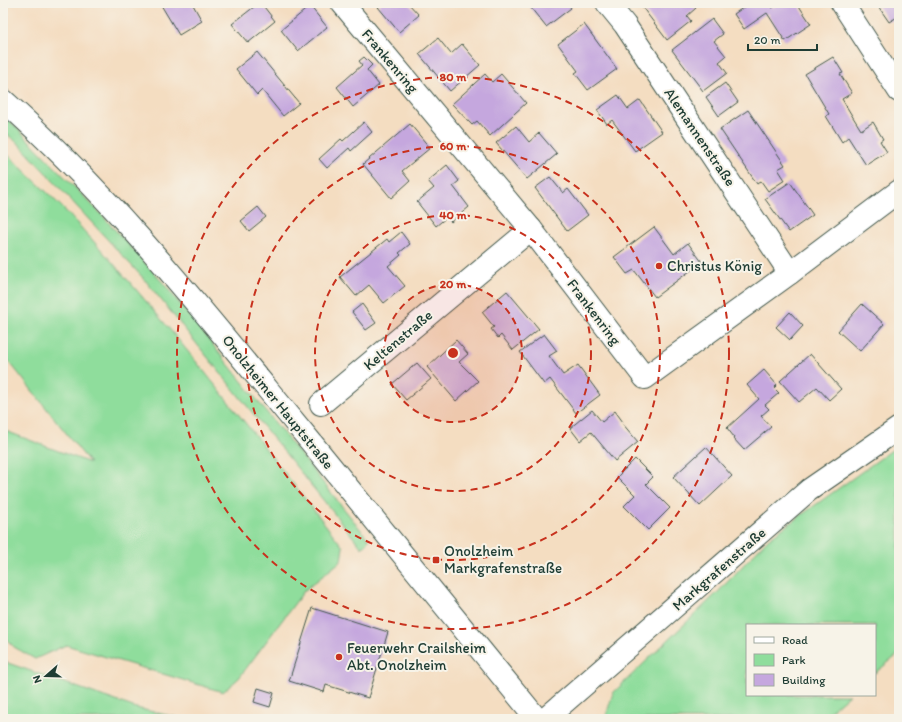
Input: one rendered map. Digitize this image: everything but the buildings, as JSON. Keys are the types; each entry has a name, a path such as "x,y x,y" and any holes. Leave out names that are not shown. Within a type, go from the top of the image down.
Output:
{"street":[{"name":"Frankenring","path":"342,3 531,229 645,378 790,273 899,191"},
{"name":"Alemannenstraße","path":"607,3 625,25 790,273"},
{"path":"842,3 899,91"},
{"name":"Onolzheimer Hauptstraße","path":"3,100 33,126 111,206 192,297 538,719"},
{"name":"Keltenstraße","path":"321,404 531,229"},
{"name":"Markgrafenstraße","path":"545,719 809,490 899,428"}],"green space":[{"path":"3,114 99,212 164,284 369,540 362,548 145,280 19,144 3,131"},
{"path":"3,150 62,207 136,289 241,417 343,547 341,561 304,591 239,678 223,692 66,645 35,659 14,647 3,636 3,430 90,463 3,354"},
{"path":"899,445 899,654 876,672 876,624 746,624 746,696 848,696 821,719 605,719 613,693 718,592 768,539"},
{"path":"3,659 8,663 136,708 184,719 3,719"}],"place":[{"name":"Christus König","path":"659,266"},
{"name":"Onolzheim Markgrafenstraße","path":"436,560"},
{"name":"Feuerwehr Crailsheim Abt. Onolzheim","path":"339,657"}]}
